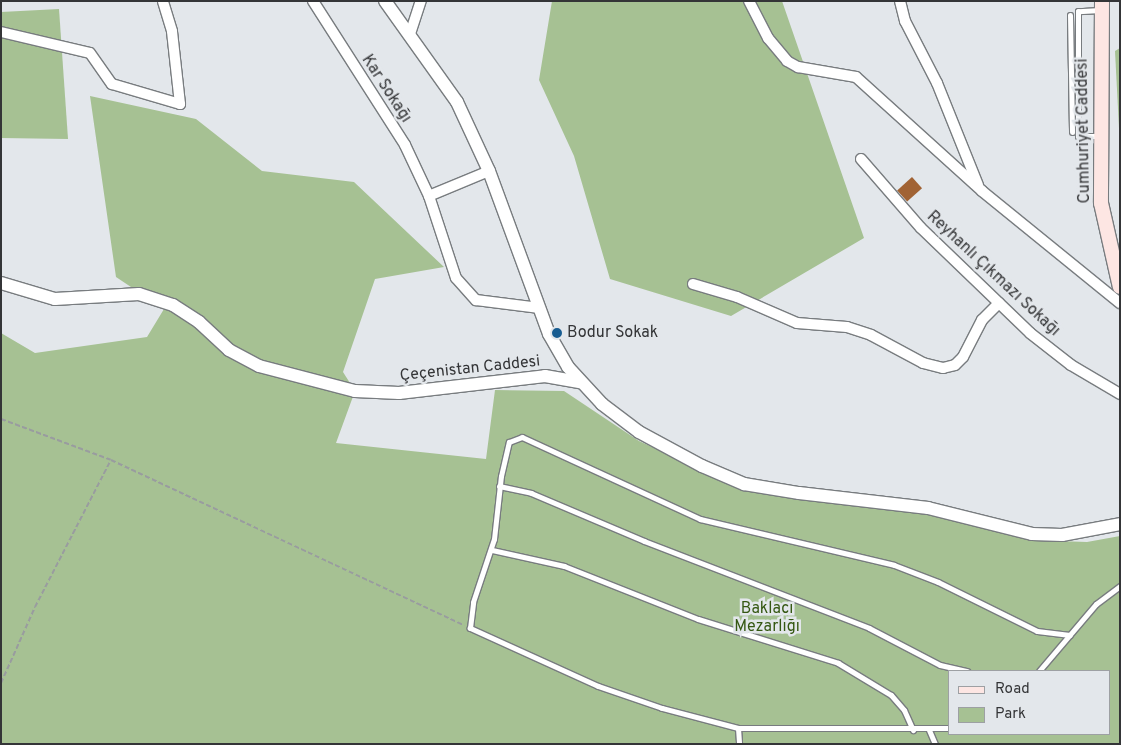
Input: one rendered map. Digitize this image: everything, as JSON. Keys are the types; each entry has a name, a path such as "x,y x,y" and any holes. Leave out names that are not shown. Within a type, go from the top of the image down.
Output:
{"main road":[{"name":"Cumhuriyet Caddesi","path":"1102,5 1101,203 1120,288"}],"street":[{"path":"1,32 90,53 112,84 180,104 172,31 163,1"},
{"name":"Kar Sokağı","path":"313,1 405,145 429,196 456,278 469,295 476,300 539,308"},
{"path":"386,1 457,102 489,171 549,334 580,382 602,404 639,432 702,466 744,484 799,494 928,508 1032,534 1062,535 1120,524"},
{"path":"410,34 421,1"},
{"path":"749,1 768,38 787,61 798,68 856,77 980,188 1120,303"},
{"path":"900,1 905,21 937,82 980,188"},
{"name":"Reyhanlı Çıkmazı Sokağı","path":"861,159 921,228 999,303 1071,365 1120,394"},
{"path":"429,196 489,171"},
{"name":"Çeçenistan Caddesi","path":"1,283 55,299 139,294 172,305 199,322 229,350 259,366 355,391 399,393 545,376 580,382"},
{"path":"693,284 737,297 797,323 848,327 872,335 922,362 943,368 955,366 963,357 982,320 999,303"},
{"path":"1099,529 1120,518"}],"lane":[{"path":"1100,136 1078,136 1078,11 1102,5"},
{"path":"1070,15 1072,132"},
{"path":"1071,75 1078,75"},
{"path":"948,728 913,730 738,728 662,708 598,686 470,628 473,602 492,550 499,486 508,442 522,437 700,519 894,565 938,582 1037,631 1070,635"},
{"path":"499,486 531,493 644,541 869,628 940,665 962,670"},
{"path":"492,550 564,566 698,619 838,663 891,695 904,710 913,730"},
{"path":"1039,670 1105,595 1120,586"},
{"path":"738,728 739,744"},
{"path":"929,730 934,744"}],"path":[{"path":"1,419 111,460 470,628"},
{"path":"1,683 35,607 111,460"}],"green space":[{"path":"552,1 782,1 864,238 731,316 610,279 574,156 539,80"},
{"path":"59,9 68,139 1,138 1,12"},
{"path":"1120,48 1120,147 1115,51"},
{"name":"Baklacı Mezarlığı","path":"90,96 196,119 262,171 354,182 444,267 375,279 343,372 355,391 336,443 486,459 495,390 564,391 639,441 746,490 931,512 1028,540 1087,542 1120,536 1120,744 1,744 1,333 35,353 147,337 164,309 116,277"}],"building":[{"path":"912,177 922,188 907,202 897,190"}],"place":[{"name":"Bodur Sokak","path":"557,333"}]}
